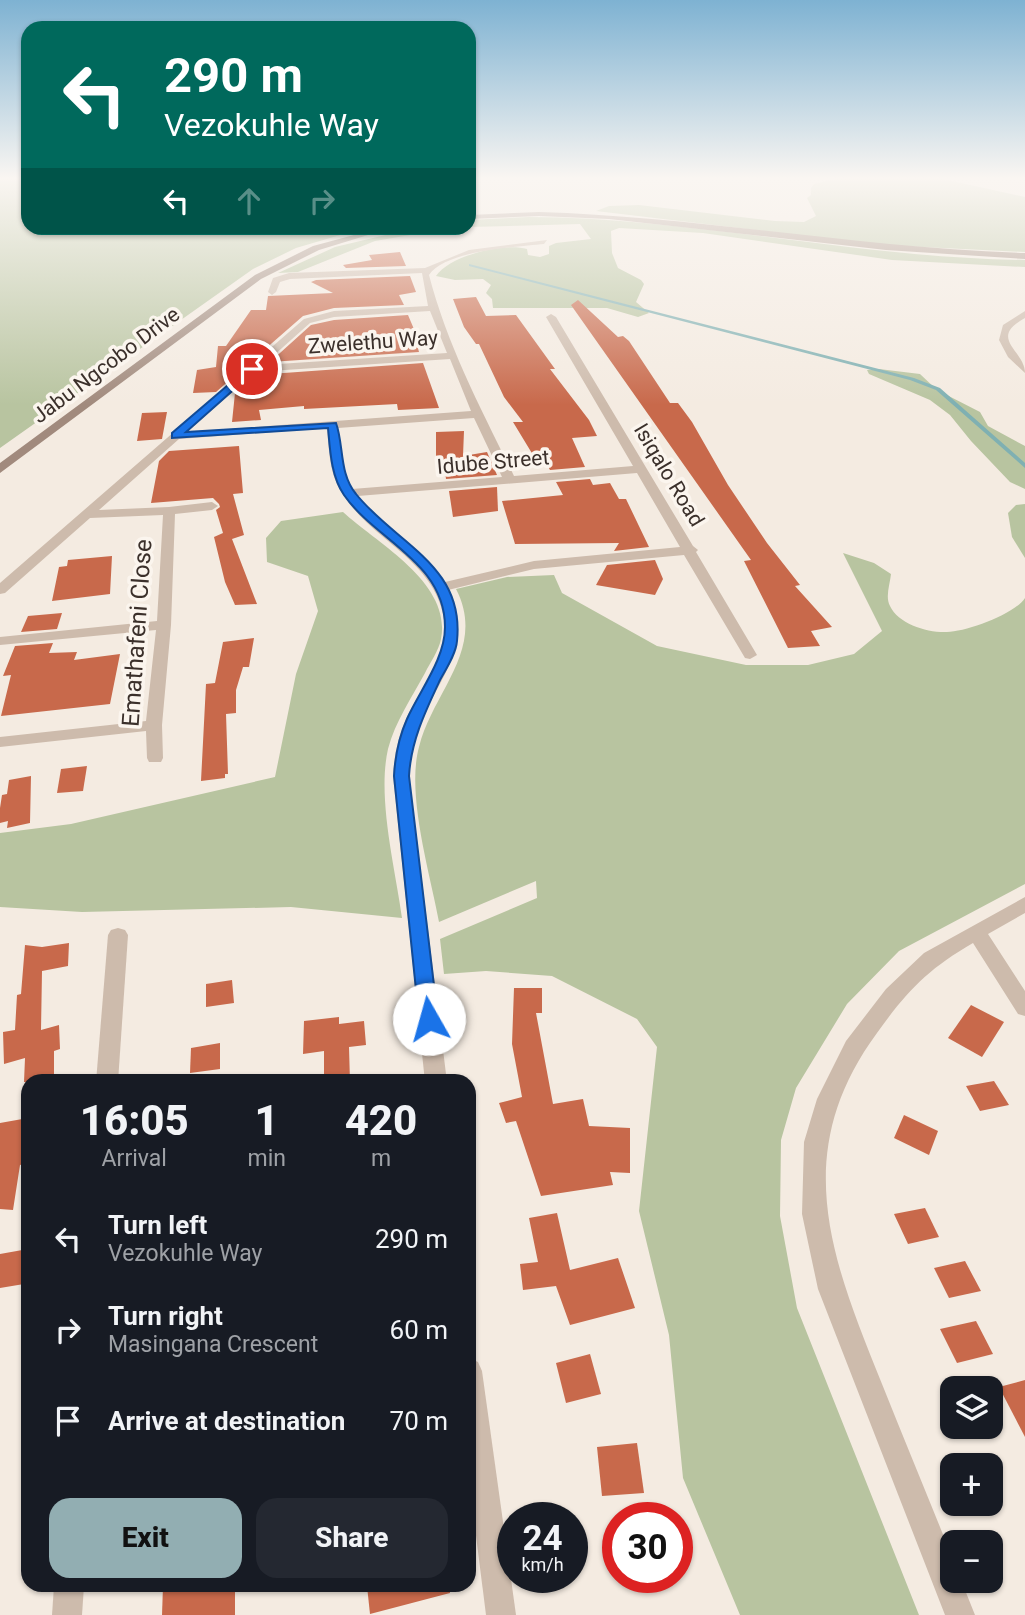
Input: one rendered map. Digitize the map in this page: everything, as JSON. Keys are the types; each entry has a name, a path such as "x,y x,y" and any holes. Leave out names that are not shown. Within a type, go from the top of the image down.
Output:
{"main road":[{"name":"Jabu Ngcobo Drive","path":"0,469 258,277 303,254"},
{"path":"994,254 1025,256"}],"street":[{"path":"272,292 276,281 289,276 427,270 459,254"},
{"path":"427,270 425,280 433,307 478,414 510,480"},
{"path":"0,590 313,318 433,307"},
{"path":"1025,314 1011,321 1002,340 1011,356 1025,370"},
{"name":"Isiqalo Road","path":"551,317 691,550 750,655"},
{"name":"Zwelethu Way","path":"252,369 454,356"},
{"path":"175,436 478,414"},
{"path":"332,425 338,465 349,493 377,522 413,551 443,587 452,625 450,646 413,722 402,759 401,776 435,1074"},
{"name":"Idube Street","path":"349,493 640,469"},
{"name":"Emathafeni Close","path":"86,514 169,511 212,506"},
{"name":"Emathafeni Close","path":"155,758 154,725 164,625 169,511"},
{"path":"443,587 482,573 513,566 691,550"},
{"path":"0,641 164,625"},
{"path":"0,742 154,725"},
{"path":"960,1615 831,1290 814,1213 816,1142 828,1099 854,1046 893,995 931,958 1025,904"},
{"path":"976,932 1025,1008"},
{"path":"108,1074 118,935"},
{"path":"476,1426 500,1615"},
{"path":"67,1615 69,1592"}],"green space":[{"path":"0,254 283,254 253,269 0,448"},
{"path":"319,254 342,254 298,272 278,273"},
{"path":"471,254 528,254 540,257 548,254 613,254 618,268 644,284 636,302 649,313 638,317 607,308 493,308 492,299 486,293 491,285 483,279 455,280 436,276 452,262"},
{"path":"853,254 918,254 1025,260 1025,267 892,260"},
{"path":"867,370 920,374 937,390 980,412 988,426 1025,446 1025,489 1010,482 950,415 930,400 869,374"},
{"path":"1025,504 1025,558 1012,537 1008,513 1016,505"},
{"path":"343,512 409,566 435,600 441,619 438,648 395,729 385,768 386,811 402,918 291,907 82,912 0,907 0,833 71,824 275,777 296,674 318,611 308,576 267,562 266,538 281,521"},
{"path":"843,553 874,563 891,574 888,595 894,612 907,622 931,631 955,631 977,625 1001,616 1025,598 1025,884 899,951 847,1004 796,1088 781,1140 780,1216 797,1308 919,1615 740,1615 683,1478 669,1335 639,1211 657,1047 637,1019 552,976 486,971 444,974 440,939 537,898 536,881 439,922 417,810 416,766 426,727 462,651 464,611 456,589 507,577 554,575 562,593 657,646 746,665 808,665 854,654 882,631"}],"building":[{"path":"401,254 406,266 346,268 343,265 372,260 369,255"},
{"path":"410,276 416,292 399,295 404,305 334,308 303,316 216,392 193,393 197,370 216,367 218,346 226,346 251,310 266,310 268,296 333,293 311,282 316,280"},
{"path":"476,297 486,316 516,315 555,369 550,369 589,420 597,436 572,438 585,467 550,470 541,454 533,455 513,422 523,422 504,397 479,344 476,344 464,327 453,299"},
{"path":"578,300 618,337 623,336 629,341 670,403 678,403 692,422 728,485 767,543 800,585 795,586 832,627 811,631 820,646 788,648 744,561 751,560 571,305"},
{"path":"408,315 419,341 416,341 419,352 270,362 311,325 334,320"},
{"path":"423,363 439,408 398,410 397,404 304,409 304,406 259,410 261,420 232,422 235,393 256,375"},
{"path":"167,412 162,439 137,441 142,413"},
{"path":"464,431 463,456 487,452 497,475 446,479 444,463 436,463 436,432"},
{"path":"239,446 243,493 233,494 244,535 232,539 257,604 235,605 225,582 214,537 223,533 216,510 220,507 219,504 213,498 151,503 159,461 169,451"},
{"path":"590,479 593,485 610,483 619,499 626,499 649,547 614,551 619,543 515,544 502,501 563,495 556,482"},
{"path":"497,487 498,511 453,517 449,491"},
{"path":"112,556 110,594 52,601 59,567 67,566 68,560"},
{"path":"655,560 663,579 655,595 596,585 607,565"},
{"path":"62,613 57,629 21,632 28,616"},
{"path":"254,638 249,667 243,667 236,690 236,713 226,714 228,774 225,774 225,778 201,781 206,684 215,683 223,642"},
{"path":"53,643 49,653 77,652 74,660 120,654 110,704 1,716 11,675 3,676 15,646"},
{"path":"87,766 83,791 57,793 61,769"},
{"path":"31,776 30,823 7,828 8,821 0,823 2,795 7,794 9,780"},
{"path":"69,943 68,966 42,971 41,1030 59,1025 60,1049 54,1051 54,1074 24,1074 25,1058 4,1064 3,1032 15,1030 17,995 21,994 25,945 42,947"},
{"path":"232,980 234,1003 206,1007 206,984"},
{"path":"514,988 542,988 542,1013 536,1013 553,1104 583,1099 589,1126 630,1128 630,1173 610,1172 613,1185 541,1196 516,1121 506,1123 499,1103 522,1097 512,1044"},
{"path":"971,1005 1004,1022 982,1057 948,1038"},
{"path":"339,1017 339,1024 364,1021 366,1045 349,1047 350,1074 324,1074 324,1051 303,1054 304,1021"},
{"path":"220,1043 220,1069 190,1073 191,1048"},
{"path":"994,1081 1009,1105 980,1111 966,1086"},
{"path":"904,1115 938,1131 929,1155 894,1138"},
{"path":"21,1119 21,1165 13,1210 0,1209 0,1123"},
{"path":"925,1208 939,1237 908,1244 894,1214"},
{"path":"557,1213 570,1270 618,1258 635,1308 570,1325 556,1286 523,1290 520,1264 538,1262 529,1218"},
{"path":"21,1250 21,1284 0,1288 0,1254"},
{"path":"965,1261 981,1291 949,1298 934,1268"},
{"path":"976,1321 993,1354 957,1363 940,1329"},
{"path":"590,1354 601,1394 566,1403 556,1363"},
{"path":"1025,1380 1025,1437 1003,1395 1003,1386"},
{"path":"637,1443 644,1493 602,1496 597,1447"},
{"path":"163,1592 235,1592 235,1615 162,1615"},
{"path":"368,1592 450,1592 450,1593 370,1614"}],"waterway":[{"path":"470,265 912,379 938,389 1025,466"}],"route":[{"path":"252,369 175,436 332,425 338,465 349,493 362,509 426,565 443,587 447,600 452,625 450,646 413,722 402,759 401,776 429,1019"}]}
